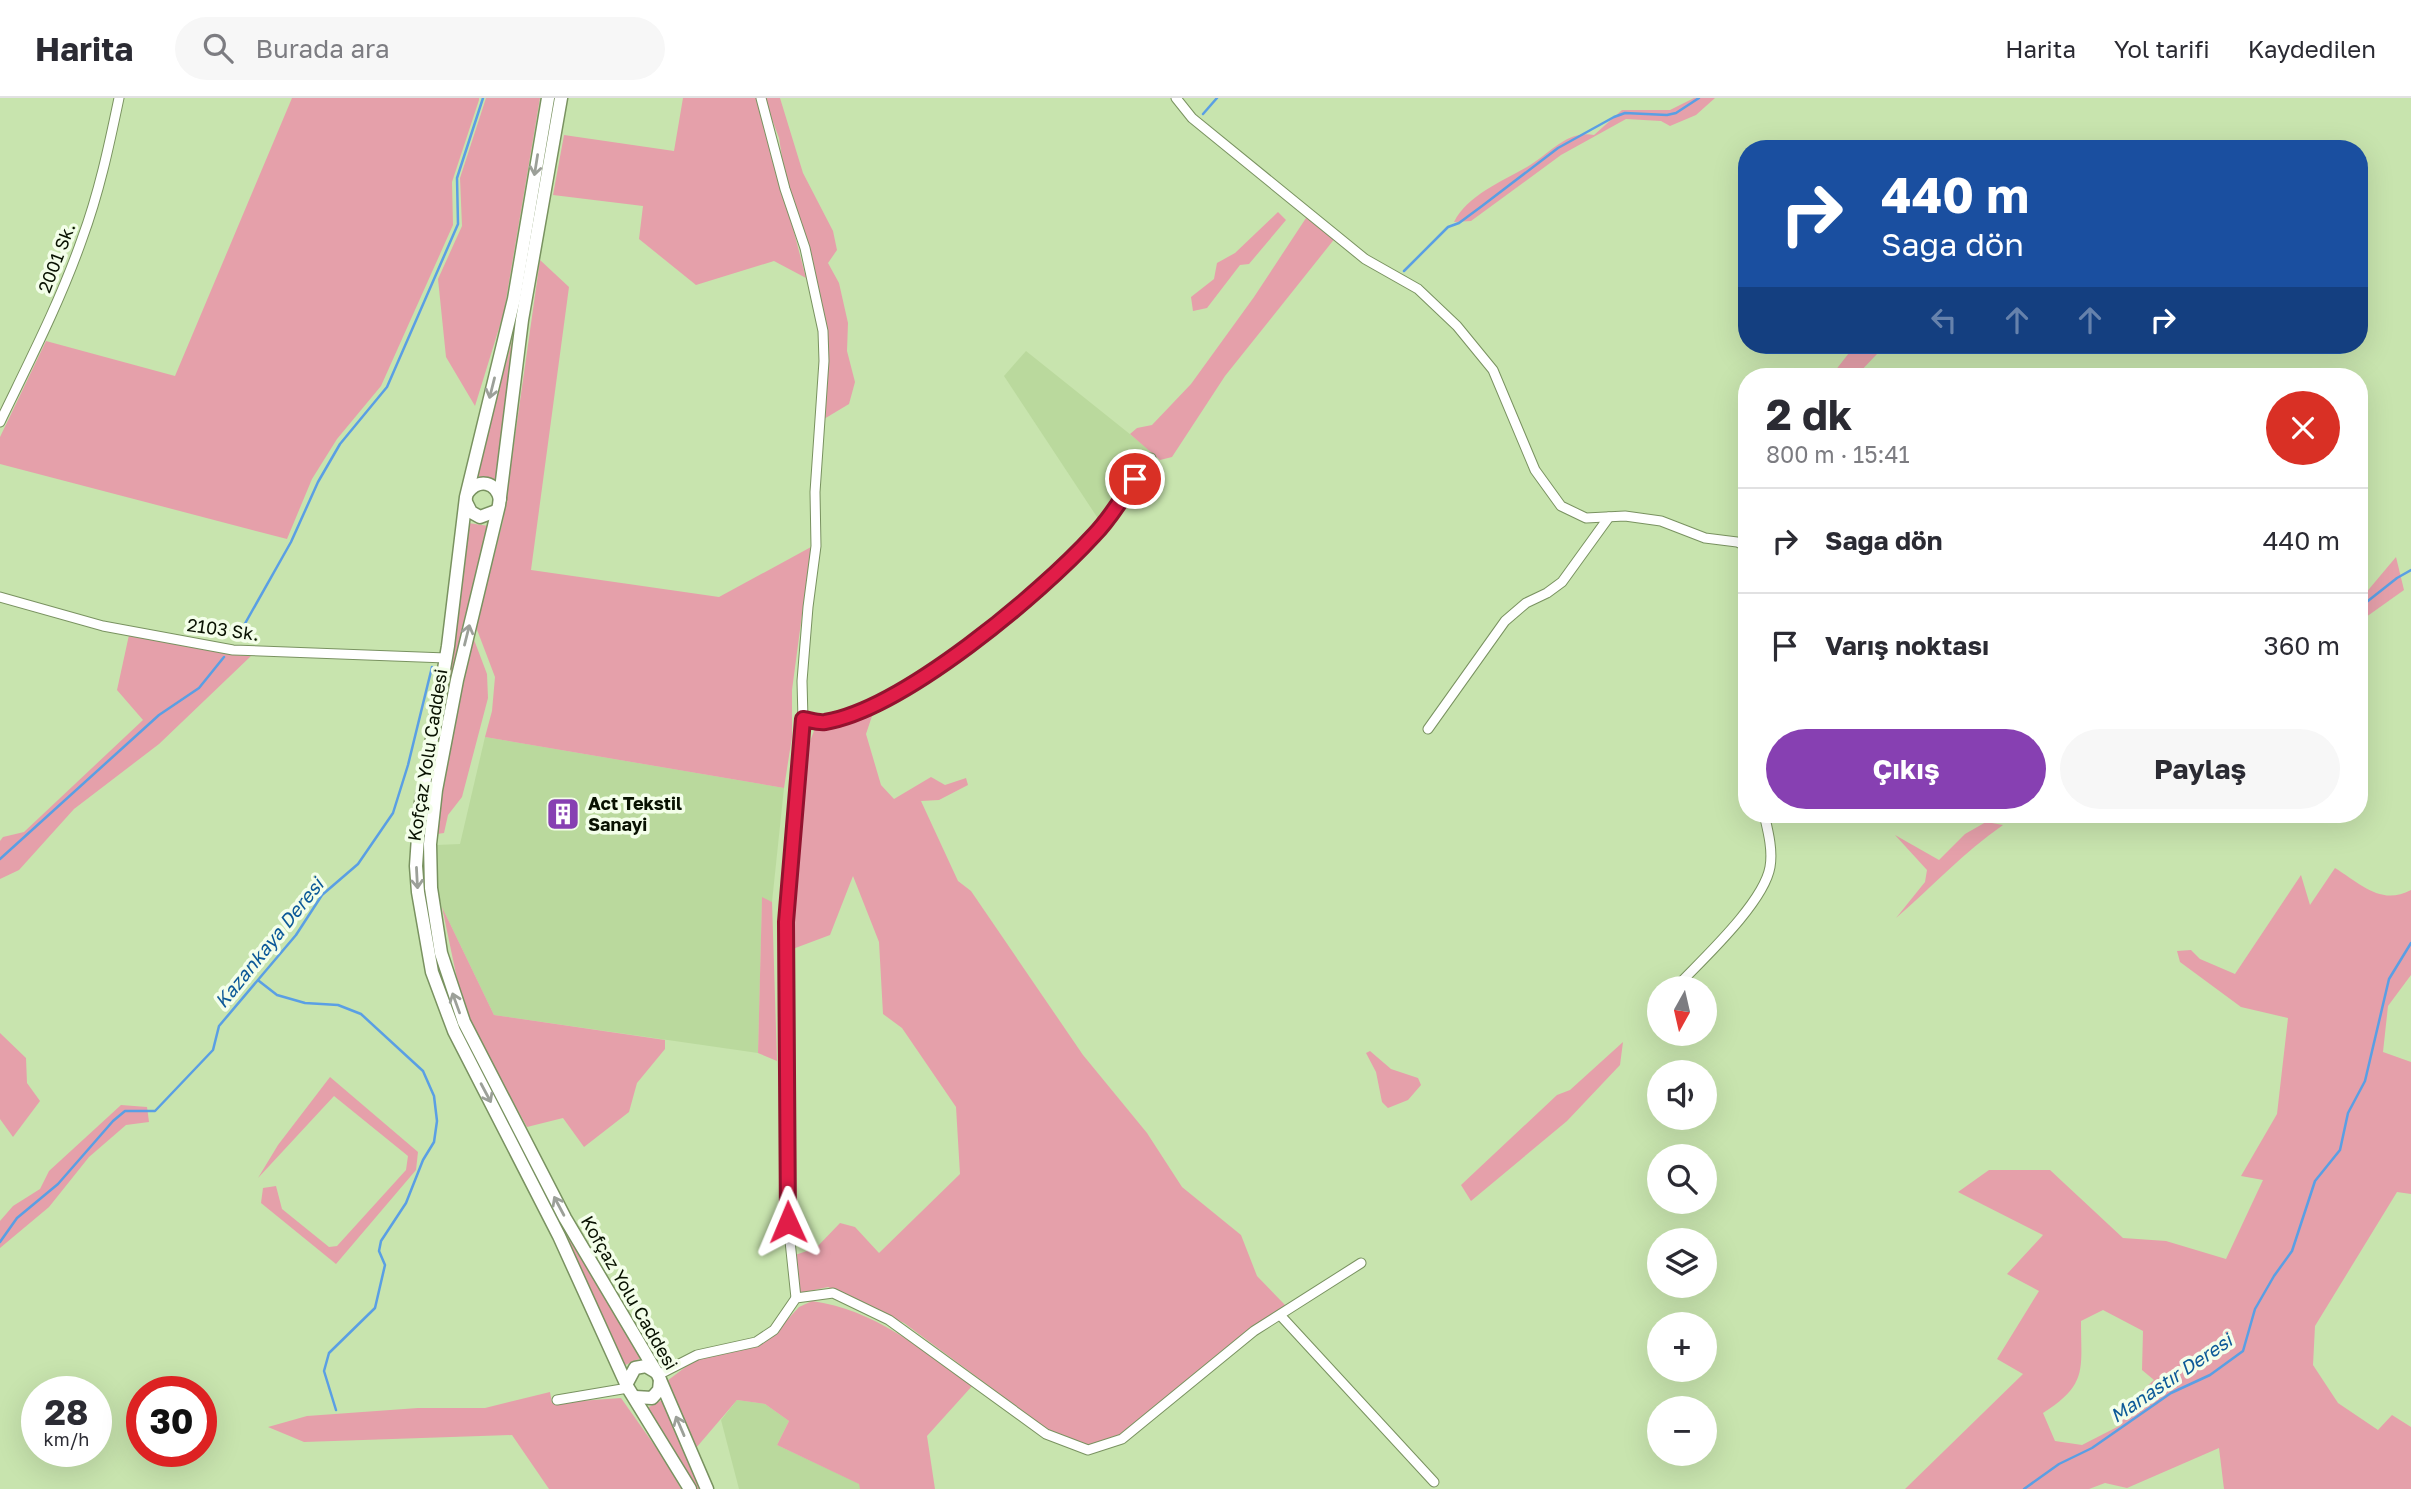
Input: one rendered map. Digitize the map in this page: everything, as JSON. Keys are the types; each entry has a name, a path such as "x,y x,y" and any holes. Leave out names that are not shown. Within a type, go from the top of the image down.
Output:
{"main road":[{"name":"Kofçaz Yolu Caddesi","path":"548,98 514,299 467,497 446,658 422,796 417,845 418,892 432,972 454,1031 559,1236 630,1390 690,1489"},
{"name":"Kofçaz Yolu Caddesi","path":"561,98 523,320 498,505 454,693 432,817 430,870 436,933 457,1005 475,1045 565,1218 659,1377 707,1489"},
{"path":"486,483 496,489 498,505 480,517 471,512 467,497 475,484 486,483"},
{"path":"640,1366 651,1367 659,1377 659,1390 652,1398 630,1390 631,1372 640,1366"}],"street":[{"name":"2001 Sk.","path":"0,422 57,303 82,240 104,173 119,98"},
{"path":"659,1377 697,1355 756,1342 774,1330 796,1298 788,1209 786,922 803,719 802,681 816,546 815,492 824,360 823,331 805,248 785,189 761,98"},
{"path":"1176,98 1192,118 1365,259 1418,289 1457,327 1493,370 1535,470 1561,506 1586,518 1625,516 1661,521 1705,538 1738,542"},
{"path":"803,719 823,722 872,706 903,690 982,634 1049,579 1096,534 1151,458"},
{"path":"1428,729 1505,621 1526,603 1562,582 1609,517"},
{"name":"2103 Sk.","path":"0,597 103,626 233,650 446,658"},
{"path":"1686,976 1747,909 1766,881 1770,866 1766,823"},
{"path":"796,1298 833,1293 889,1320 1046,1434 1088,1450 1122,1439 1254,1331 1361,1263"},
{"path":"1280,1315 1434,1482"},
{"path":"557,1400 630,1390"}],"shaded area":[{"path":"292,98 479,100 452,182 453,225 381,386 337,439 312,479 287,539 0,464 0,437 46,341 175,376"},
{"path":"486,98 540,98 504,312 475,406 446,357 438,279 462,226 460,178"},
{"path":"683,98 759,98 806,278 774,261 696,285 639,239 643,206 553,195 564,135 674,151"},
{"path":"764,98 780,98 803,173 833,231 837,250 828,263 839,283 848,323 847,351 855,382 849,404 824,419 828,361 787,188 779,138"},
{"path":"1694,98 1715,98 1696,115 1670,126 1661,121 1626,119 1561,155 1471,221 1454,222 1468,204 1486,190 1535,162 1566,140 1584,134 1594,135 1622,110 1670,110"},
{"path":"1278,212 1286,220 1249,264 1240,265 1207,308 1193,311 1191,297 1214,279 1217,263 1235,253"},
{"path":"1308,215 1336,237 1225,376 1172,457 1160,460 1130,434 1137,428 1152,425 1191,384 1254,297"},
{"path":"540,260 569,287 531,570 719,597 811,547 792,690 792,737 784,788 485,737 492,711 495,677 476,627 503,521"},
{"path":"516,326 498,480 476,476"},
{"path":"1026,351 1151,451 1099,520 1004,376"},
{"path":"1848,354 1877,354 1864,368 1837,368"},
{"path":"468,523 489,526 449,684"},
{"path":"2396,557 2404,590 2368,616 2368,590"},
{"path":"129,635 251,656 159,744 74,809 19,870 0,879 0,841 3,837 24,832 143,720 117,690"},
{"path":"473,637 487,674 488,698 462,797 448,815 444,833 437,834 442,787"},
{"path":"874,710 866,734 881,785 894,799 931,777 945,785 966,778 968,785 939,800 921,801 958,881 971,891 1083,1055 1147,1133 1182,1187 1241,1235 1257,1276 1286,1306 1225,1348 1121,1435 1087,1445 1067,1438 1047,1429 904,1323 828,1287 800,1293 795,1255 816,1248 840,1223 855,1227 879,1253 960,1174 956,1107 902,1028 883,1014 879,942 853,876 830,935 790,950 806,752 815,728 840,724"},
{"path":"485,737 784,788 772,902 762,899 758,1053 494,1015 442,907 437,888 436,845 460,844"},
{"path":"1984,823 2003,825 1961,858 1896,918 1925,882 1927,870 1895,835 1939,860 1965,834"},
{"path":"2335,868 2381,894 2390,896 2411,890 2411,975 2388,1006 2383,1052 2411,1062 2411,1194 2397,1192 2315,1326 2313,1365 2338,1403 2378,1430 2392,1415 2411,1427 2411,1489 2224,1489 2219,1448 2127,1488 2105,1483 2089,1489 1905,1489 2023,1374 1997,1359 2039,1291 2007,1274 2043,1235 1958,1192 1989,1170 2050,1170 2123,1238 2166,1241 2226,1259 2263,1180 2241,1176 2277,1114 2288,1018 2241,1007 2180,962 2177,951 2191,950 2200,959 2235,974 2301,875 2310,905","holes":["2103,1310 2143,1331 2142,1370 2154,1380 2124,1407 2121,1425 2082,1445 2055,1441 2043,1413 2058,1403 2075,1384 2081,1364 2081,1321"]},
{"path":"762,897 772,902 777,1061 758,1053"},
{"path":"442,907 494,1015 665,1040 665,1049 637,1083 629,1112 584,1147 563,1118 527,1127 476,1035 461,998"},
{"path":"0,1033 26,1058 27,1083 40,1101 13,1137 0,1119"},
{"path":"1623,1042 1620,1065 1567,1121 1471,1201 1461,1185 1557,1095 1570,1090"},
{"path":"1370,1051 1391,1069 1418,1078 1421,1085 1408,1100 1388,1108 1382,1102 1376,1072 1366,1053"},
{"path":"330,1077 418,1152 416,1170 336,1264 261,1203 263,1188 276,1186 282,1209 329,1247 337,1246 406,1170 408,1156 334,1096 258,1178 278,1145"},
{"path":"121,1105 147,1107 149,1122 126,1125 89,1157 49,1207 0,1248 0,1221 13,1206 40,1189 49,1171"},
{"path":"561,1226 641,1358 623,1366"},
{"path":"812,1301 834,1305 877,1322 916,1345 973,1385 927,1436 935,1489 860,1489 859,1484 777,1445 789,1421 765,1404 737,1400 696,1448 667,1381 696,1359 759,1345 777,1331 799,1307"},
{"path":"550,1392 552,1403 621,1398 667,1463 681,1489 549,1489 512,1435 304,1442 268,1427 307,1416 418,1408 485,1408"},
{"path":"664,1399 701,1489 697,1489 647,1408"},
{"path":"737,1400 765,1404 789,1421 777,1445 860,1484 860,1489 739,1489 721,1420"}],"waterway":[{"path":"238,636 291,542 318,482 340,444 387,387 458,224 457,178 483,98"},
{"path":"1203,114 1217,98"},
{"path":"1404,271 1448,227 1459,223 1558,148 1625,113 1667,115 1676,113 1699,98"},
{"path":"2368,601 2411,570"},
{"path":"0,859 159,715 199,688 224,657"},
{"name":"Kazankaya Deresi","path":"0,1242 17,1218 58,1184 113,1121 125,1111 155,1111 213,1050 219,1026 296,935 322,895 358,864 393,813 408,765 432,667"},
{"name":"Manastır Deresi","path":"2024,1489 2059,1464 2092,1448 2171,1393 2210,1375 2243,1351 2255,1309 2292,1251 2315,1181 2340,1150 2348,1113 2365,1081 2389,979 2411,943"},
{"path":"259,981 277,995 305,1003 338,1005 361,1014 423,1071 434,1096 437,1121 434,1142 423,1160 406,1203 381,1241 379,1251 385,1265 375,1308 329,1353 324,1371 336,1410"}],"place":[{"name":"Act Tekstil Sanayi","path":"563,814"}],"route":[{"path":"788,1222 786,922 803,719 823,722 872,706 903,690 982,634 1049,579 1096,534 1135,479"}]}
